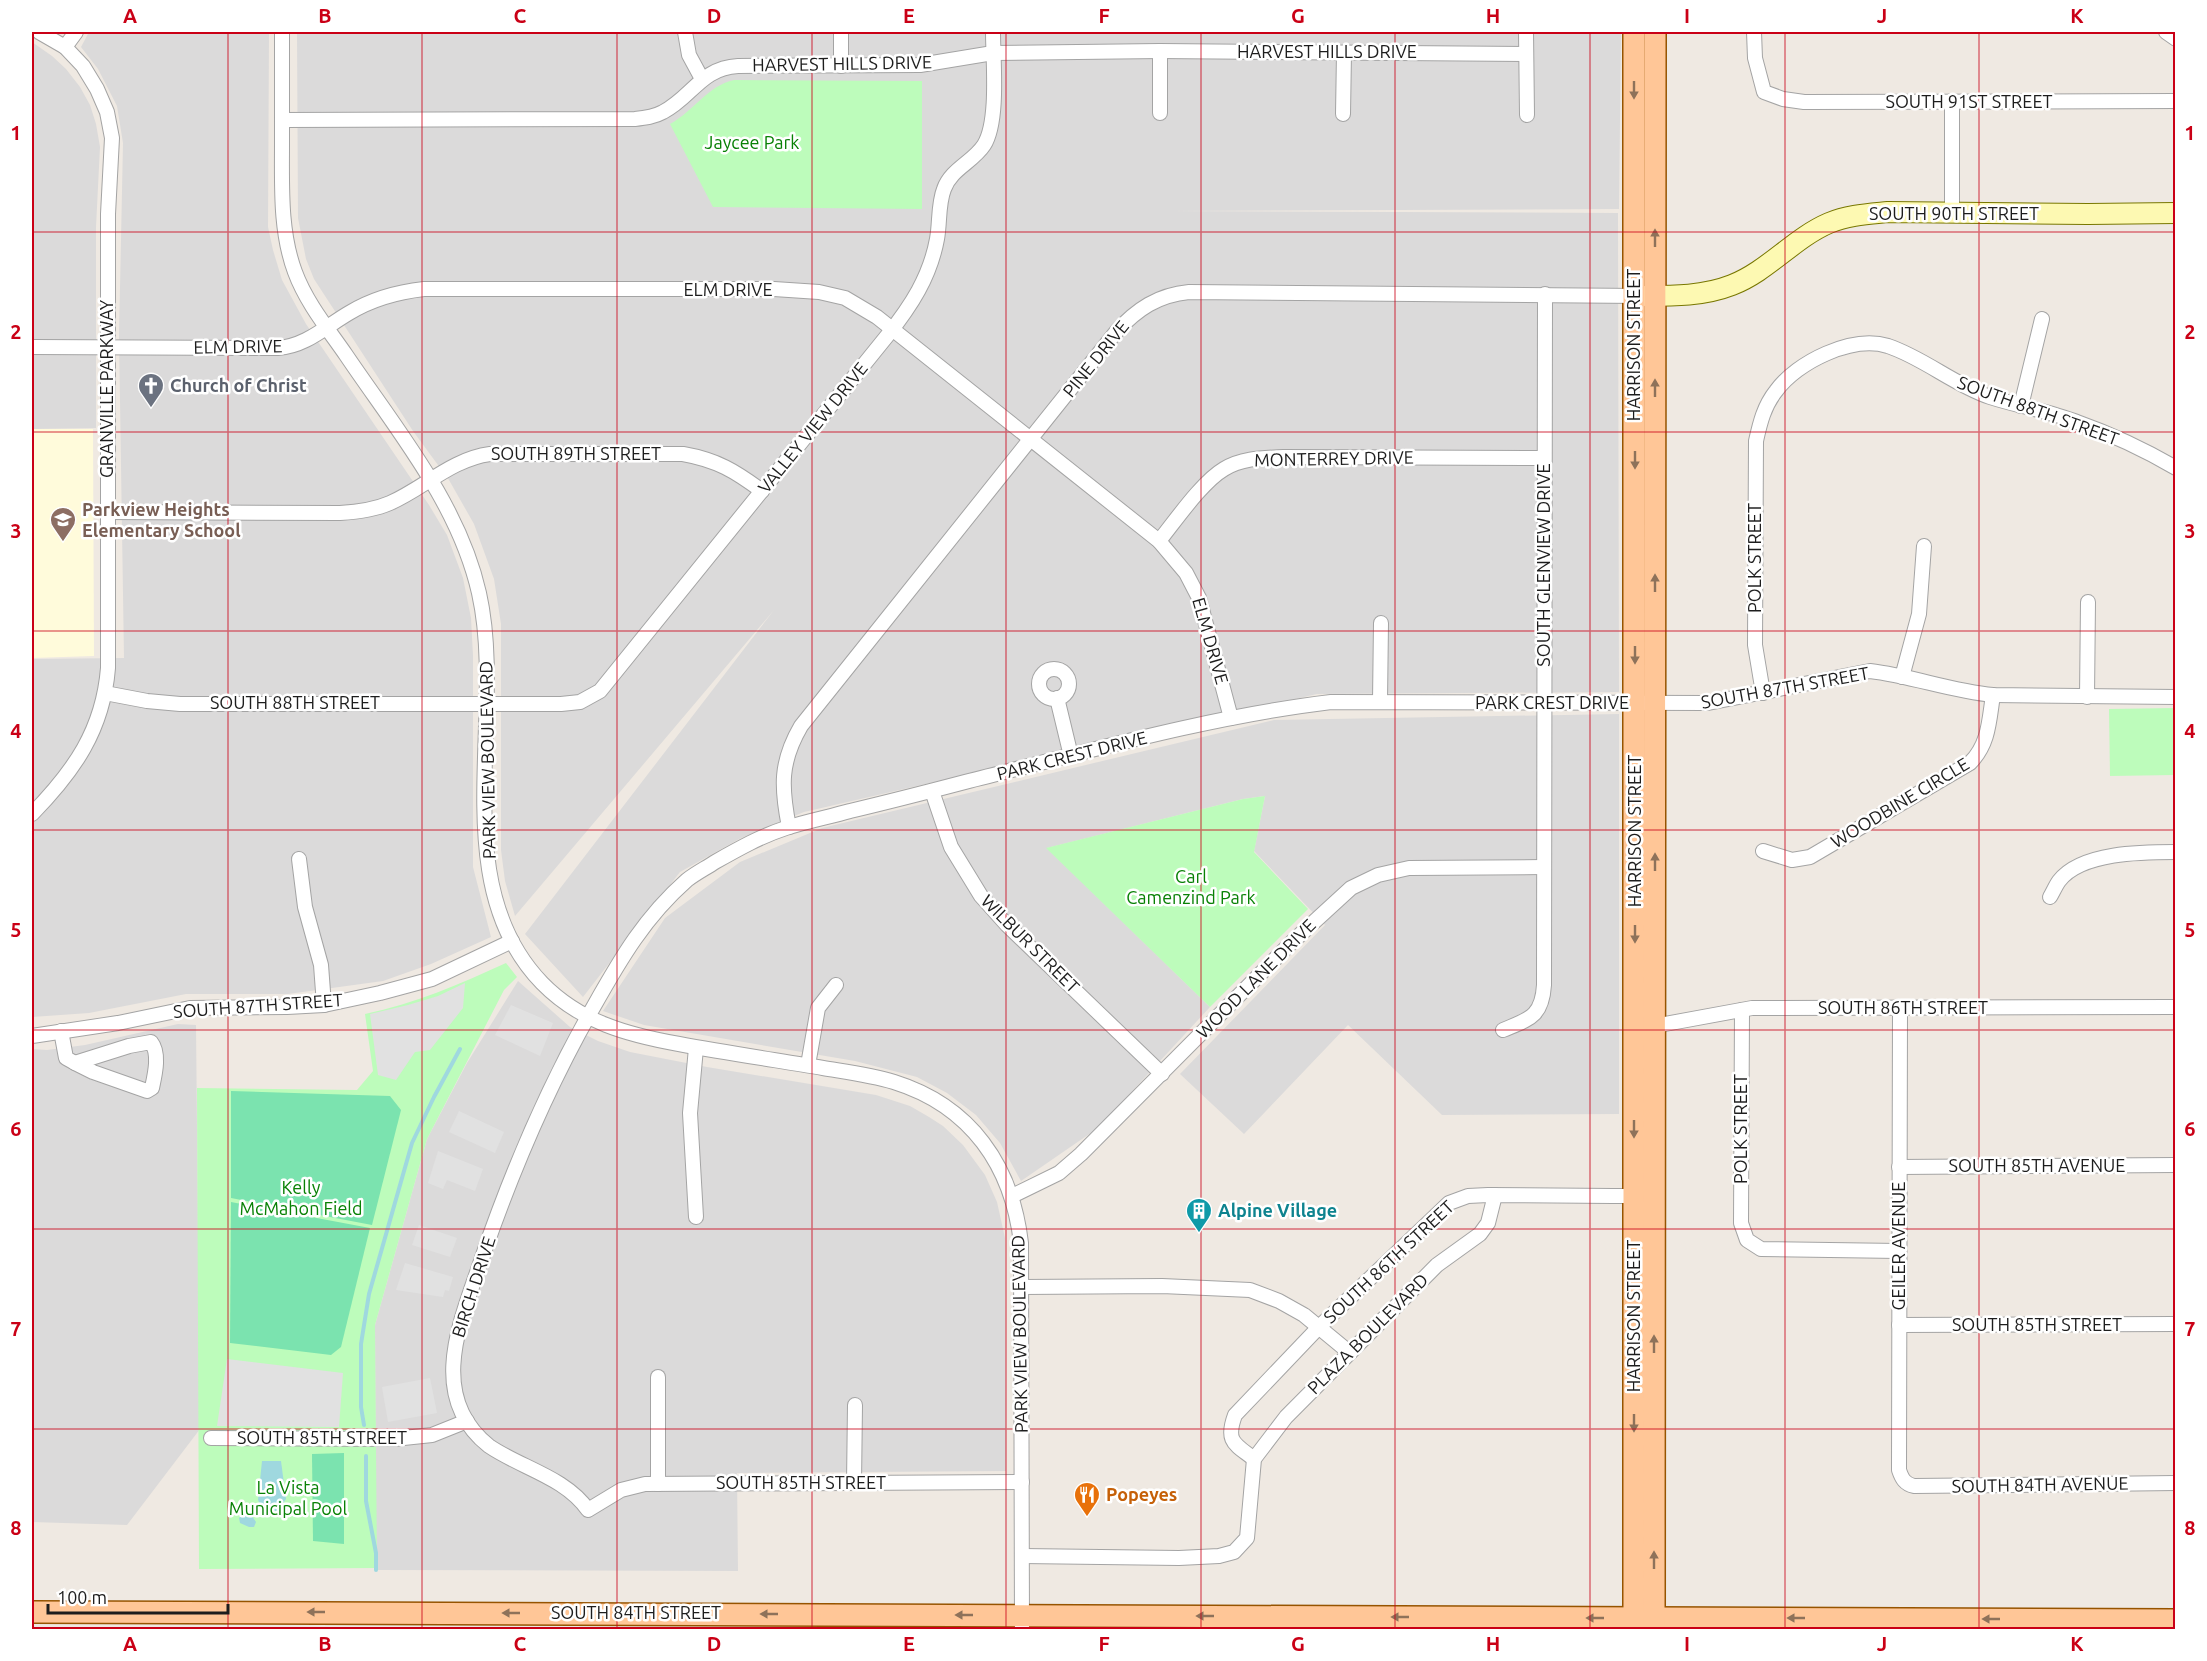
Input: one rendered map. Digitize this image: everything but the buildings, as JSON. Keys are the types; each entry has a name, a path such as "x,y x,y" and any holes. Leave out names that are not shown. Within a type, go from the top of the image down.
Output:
{"main road":[{"name":"HARRISON STREET","path":"1634,32 1645,296"},
{"name":"HARRISON STREET","path":"1644,1624 1654,1210 1654,1026 1645,703 1645,296 1655,32"},
{"name":"HARRISON STREET","path":"1644,1624 1634,1196 1634,1014 1645,703"},
{"name":"SOUTH 84TH STREET","path":"32,1612 1022,1623 1644,1624 2175,1620"},
{"path":"2016,1629 2103,1628 2130,1620"}],"street":[{"name":"GRANVILLE PARKWAY","path":"32,814 77,762 97,722 105,693 108,655 106,512 108,214 112,138 106,112 97,89 83,66 65,47 39,32"},
{"path":"65,47 76,32"},
{"name":"PARK VIEW BOULEVARD","path":"282,32 282,192 289,252 303,290 430,479 463,541 479,594 486,638 486,844 495,897 512,941 528,967 543,984 570,1007 616,1030 696,1048 888,1080 931,1098 955,1114 977,1136 1003,1173 1012,1196 1021,1243 1022,1623"},
{"path":"685,32 689,55 702,79"},
{"path":"841,32 841,66"},
{"name":"VALLEY VIEW DRIVE","path":"486,704 570,704 587,699 600,691 893,329 911,304 928,273 946,184 956,171 979,151 988,137 993,110 993,32"},
{"path":"1526,32 1527,116"},
{"name":"SOUTH 91ST STREET","path":"1754,32 1755,58 1764,92 1783,99 1804,102 2175,101"},
{"path":"2166,32 2175,39"},
{"path":"1160,51 1160,113"},
{"name":"HARVEST HILLS DRIVE","path":"282,120 635,119 664,112 702,79 721,69 733,66 920,65 993,53 1160,51 1526,54"},
{"path":"1343,114 1344,52"},
{"path":"1952,101 1952,213"},
{"name":"SOUTH 90TH STREET","path":"1645,296 1697,294 1731,285 1767,265 1813,232 1845,218 1888,212 2175,213"},
{"name":"ELM DRIVE","path":"32,347 286,347 300,344 350,312 381,297 424,289 762,289 819,292 845,298 893,329 1159,541 1185,573 1199,598 1231,718"},
{"name":"PINE DRIVE","path":"789,827 784,801 783,775 789,750 801,726 1124,323 1143,307 1165,296 1189,292 1401,296 1545,294 1645,296"},
{"name":"SOUTH GLENVIEW DRIVE","path":"1503,1030 1534,1015 1543,999 1544,985 1545,294"},
{"path":"2021,406 2042,319"},
{"name":"SOUTH 88TH STREET","path":"1760,423 1767,404 1776,391 1799,369 1841,347 1864,343 1876,344 1895,349 1974,391 2076,421 2175,467"},
{"name":"POLK STREET","path":"1760,423 1756,441 1755,633 1762,693"},
{"name":"SOUTH 89TH STREET","path":"106,512 352,513 383,506 462,462 490,454 671,454 714,461 730,468 762,491"},
{"name":"MONTERREY DRIVE","path":"1159,541 1213,478 1224,469 1249,460 1282,457 1544,458"},
{"path":"1902,677 1918,614 1924,546"},
{"path":"2087,697 2088,602"},
{"path":"1380,701 1381,622"},
{"name":"SOUTH 87TH STREET","path":"1645,703 1708,703 1861,671 1889,673 1968,693 2175,697"},
{"name":"SOUTH 88TH STREET","path":"105,693 147,701 180,704 486,704"},
{"name":"WOODBINE CIRCLE","path":"1763,851 1792,860 1810,857 1970,763 1984,744 1993,695"},
{"path":"1057,698 1071,756"},
{"name":"PARK CREST DRIVE","path":"587,1017 629,945 661,905 690,877 734,851 789,827 1071,756 1231,718 1284,708 1331,702 1380,701 1645,703"},
{"name":"WILBUR STREET","path":"932,790 951,847 981,896 1022,939 1162,1074"},
{"path":"2050,897 2060,880 2070,870 2091,861 2116,855 2175,852"},
{"path":"299,859 305,907 321,965 324,1005"},
{"name":"WOOD LANE DRIVE","path":"1012,1196 1059,1173 1162,1074 1290,943 1336,900 1358,884 1378,875 1409,868 1544,867"},
{"name":"SOUTH 87TH STREET","path":"32,1036 118,1023 190,1008 324,1005 380,993 432,978 512,941"},
{"path":"808,1065 818,1008 836,985"},
{"name":"SOUTH 86TH STREET","path":"1654,1026 1752,1008 2175,1007"},
{"name":"GEILER AVENUE","path":"1900,1008 1899,1470 1905,1483"},
{"name":"POLK STREET","path":"1742,1010 1741,1222 1744,1234 1752,1245 1761,1249 1899,1251"},
{"path":"1634,1014 1654,1026"},
{"name":"BIRCH DRIVE","path":"587,1017 520,1156 488,1241 460,1327 453,1358 452,1380 457,1400 467,1422 479,1437 489,1446 564,1487 588,1510"},
{"path":"61,1031 66,1058 75,1063 93,1072 147,1091 152,1088 155,1074 155,1047 151,1042 140,1044 75,1063"},
{"path":"696,1048 690,1113 696,1217"},
{"name":"SOUTH 85TH AVENUE","path":"1899,1167 2175,1165"},
{"name":"PLAZA BOULEVARD","path":"1254,1459 1286,1417 1437,1265 1480,1234 1488,1223 1495,1195"},
{"name":"SOUTH 86TH STREET","path":"1022,1287 1162,1286 1250,1290 1279,1301 1304,1315 1319,1327 1449,1203 1468,1196 1634,1196"},
{"path":"1634,1196 1654,1210"},
{"name":"SOUTH 85TH STREET","path":"1899,1325 2175,1324"},
{"path":"1022,1556 1179,1558 1219,1556 1234,1552 1247,1538 1254,1459 1234,1443 1230,1430 1235,1415 1319,1327 1350,1353"},
{"path":"658,1377 658,1484"},
{"path":"854,1483 855,1405"},
{"name":"SOUTH 85TH STREET","path":"211,1438 394,1439 432,1435 467,1422"},
{"name":"SOUTH 85TH STREET","path":"588,1510 629,1487 658,1484 1022,1482"},
{"name":"SOUTH 84TH AVENUE","path":"1905,1483 1914,1486 2175,1483"}],"shaded area":[{"path":"89,32 269,32 268,227 282,280 306,324 429,505 447,535 463,578 471,618 473,656 473,867 491,937 431,964 383,981 288,994 186,994 89,1013 32,1017 32,659 124,658 119,336 123,143 117,106 98,69 81,47"},
{"path":"297,32 1621,32 1619,209 1171,211 1618,213 1619,692 1317,694 804,812 741,838 680,872 583,997 525,934 774,610 515,916 505,881 501,850 501,624 494,579 474,524 449,480 413,431 314,279 306,259 298,218"},
{"path":"32,42 66,69 80,87 90,105 100,147 96,227 96,428 32,429"},
{"name":"Parkview Heights Elementary School","path":"32,429 93,429 94,656 32,658"},
{"path":"1619,714 1619,1114 1442,1115 1348,1025 1244,1134 1180,1074 1325,925 1254,851 1265,796 1243,799 1047,848 1210,1007 1098,1128 1021,1181 1000,1143 976,1115 947,1093 917,1077 855,1061 644,1025 603,1011 665,918 740,862 822,828 1274,720"},
{"path":"518,981 570,1027 598,1041 630,1052 707,1067 876,1095 910,1106 943,1126 963,1145 985,1175 997,1202 1005,1238 1006,1471 737,1473 738,1571 376,1570 375,1325 427,1139 467,1063"},
{"path":"465,983 463,1008 430,1050 415,1052 396,1080 378,1075 370,1014 438,996"},
{"path":"511,1005 553,1023 540,1056 495,1035"},
{"path":"178,1024 196,1025 200,1429 127,1525 32,1522 32,1049 47,1050 85,1045"},
{"path":"459,1111 504,1132 495,1153 449,1132"},
{"path":"438,1151 483,1169 475,1191 447,1180 443,1189 428,1183"},
{"path":"419,1225 457,1238 450,1257 412,1245"},
{"path":"405,1263 453,1277 449,1291 445,1290 443,1297 396,1290"},
{"path":"227,1359 343,1373 339,1427 217,1426"},
{"path":"430,1378 437,1413 388,1422 382,1387"}],"green space":[{"name":"Jaycee Park","path":"734,80 922,81 922,209 713,207 670,124 679,119 708,93"},
{"path":"2175,708 2175,775 2110,776 2109,709"},
{"name":"Carl Camenzind Park","path":"1265,796 1254,852 1308,909 1210,1007 1046,848 1243,799"},
{"name":"Kelly McMahon Field","path":"506,963 517,977 504,990 427,1139 375,1325 377,1568 199,1569 197,1088 357,1090 373,1071 365,1014 419,999"},
{"path":"231,1091 390,1096 401,1110 372,1225 231,1198"},
{"path":"231,1202 370,1228 341,1347 331,1355 230,1343"},
{"path":"344,1453 344,1544 313,1541 312,1454"}],"water":[{"path":"262,1461 281,1461 286,1499 278,1511 264,1511 258,1500"},
{"path":"242,1515 252,1516 256,1522 254,1527 240,1523 239,1518"}],"waterway":[{"path":"364,1425 361,1407 361,1344 369,1294 412,1143 460,1049"},
{"path":"366,1456 366,1501 376,1553 376,1570"}],"place":[{"name":"Church of Christ","path":"151,409"},
{"name":"Parkview Heights Elementary School","path":"63,543"},
{"name":"Alpine Village","path":"1199,1234"},
{"name":"Popeyes","path":"1087,1518"}],"park label":[{"name":"La Vista Municipal Pool","path":"288,1498"}]}
